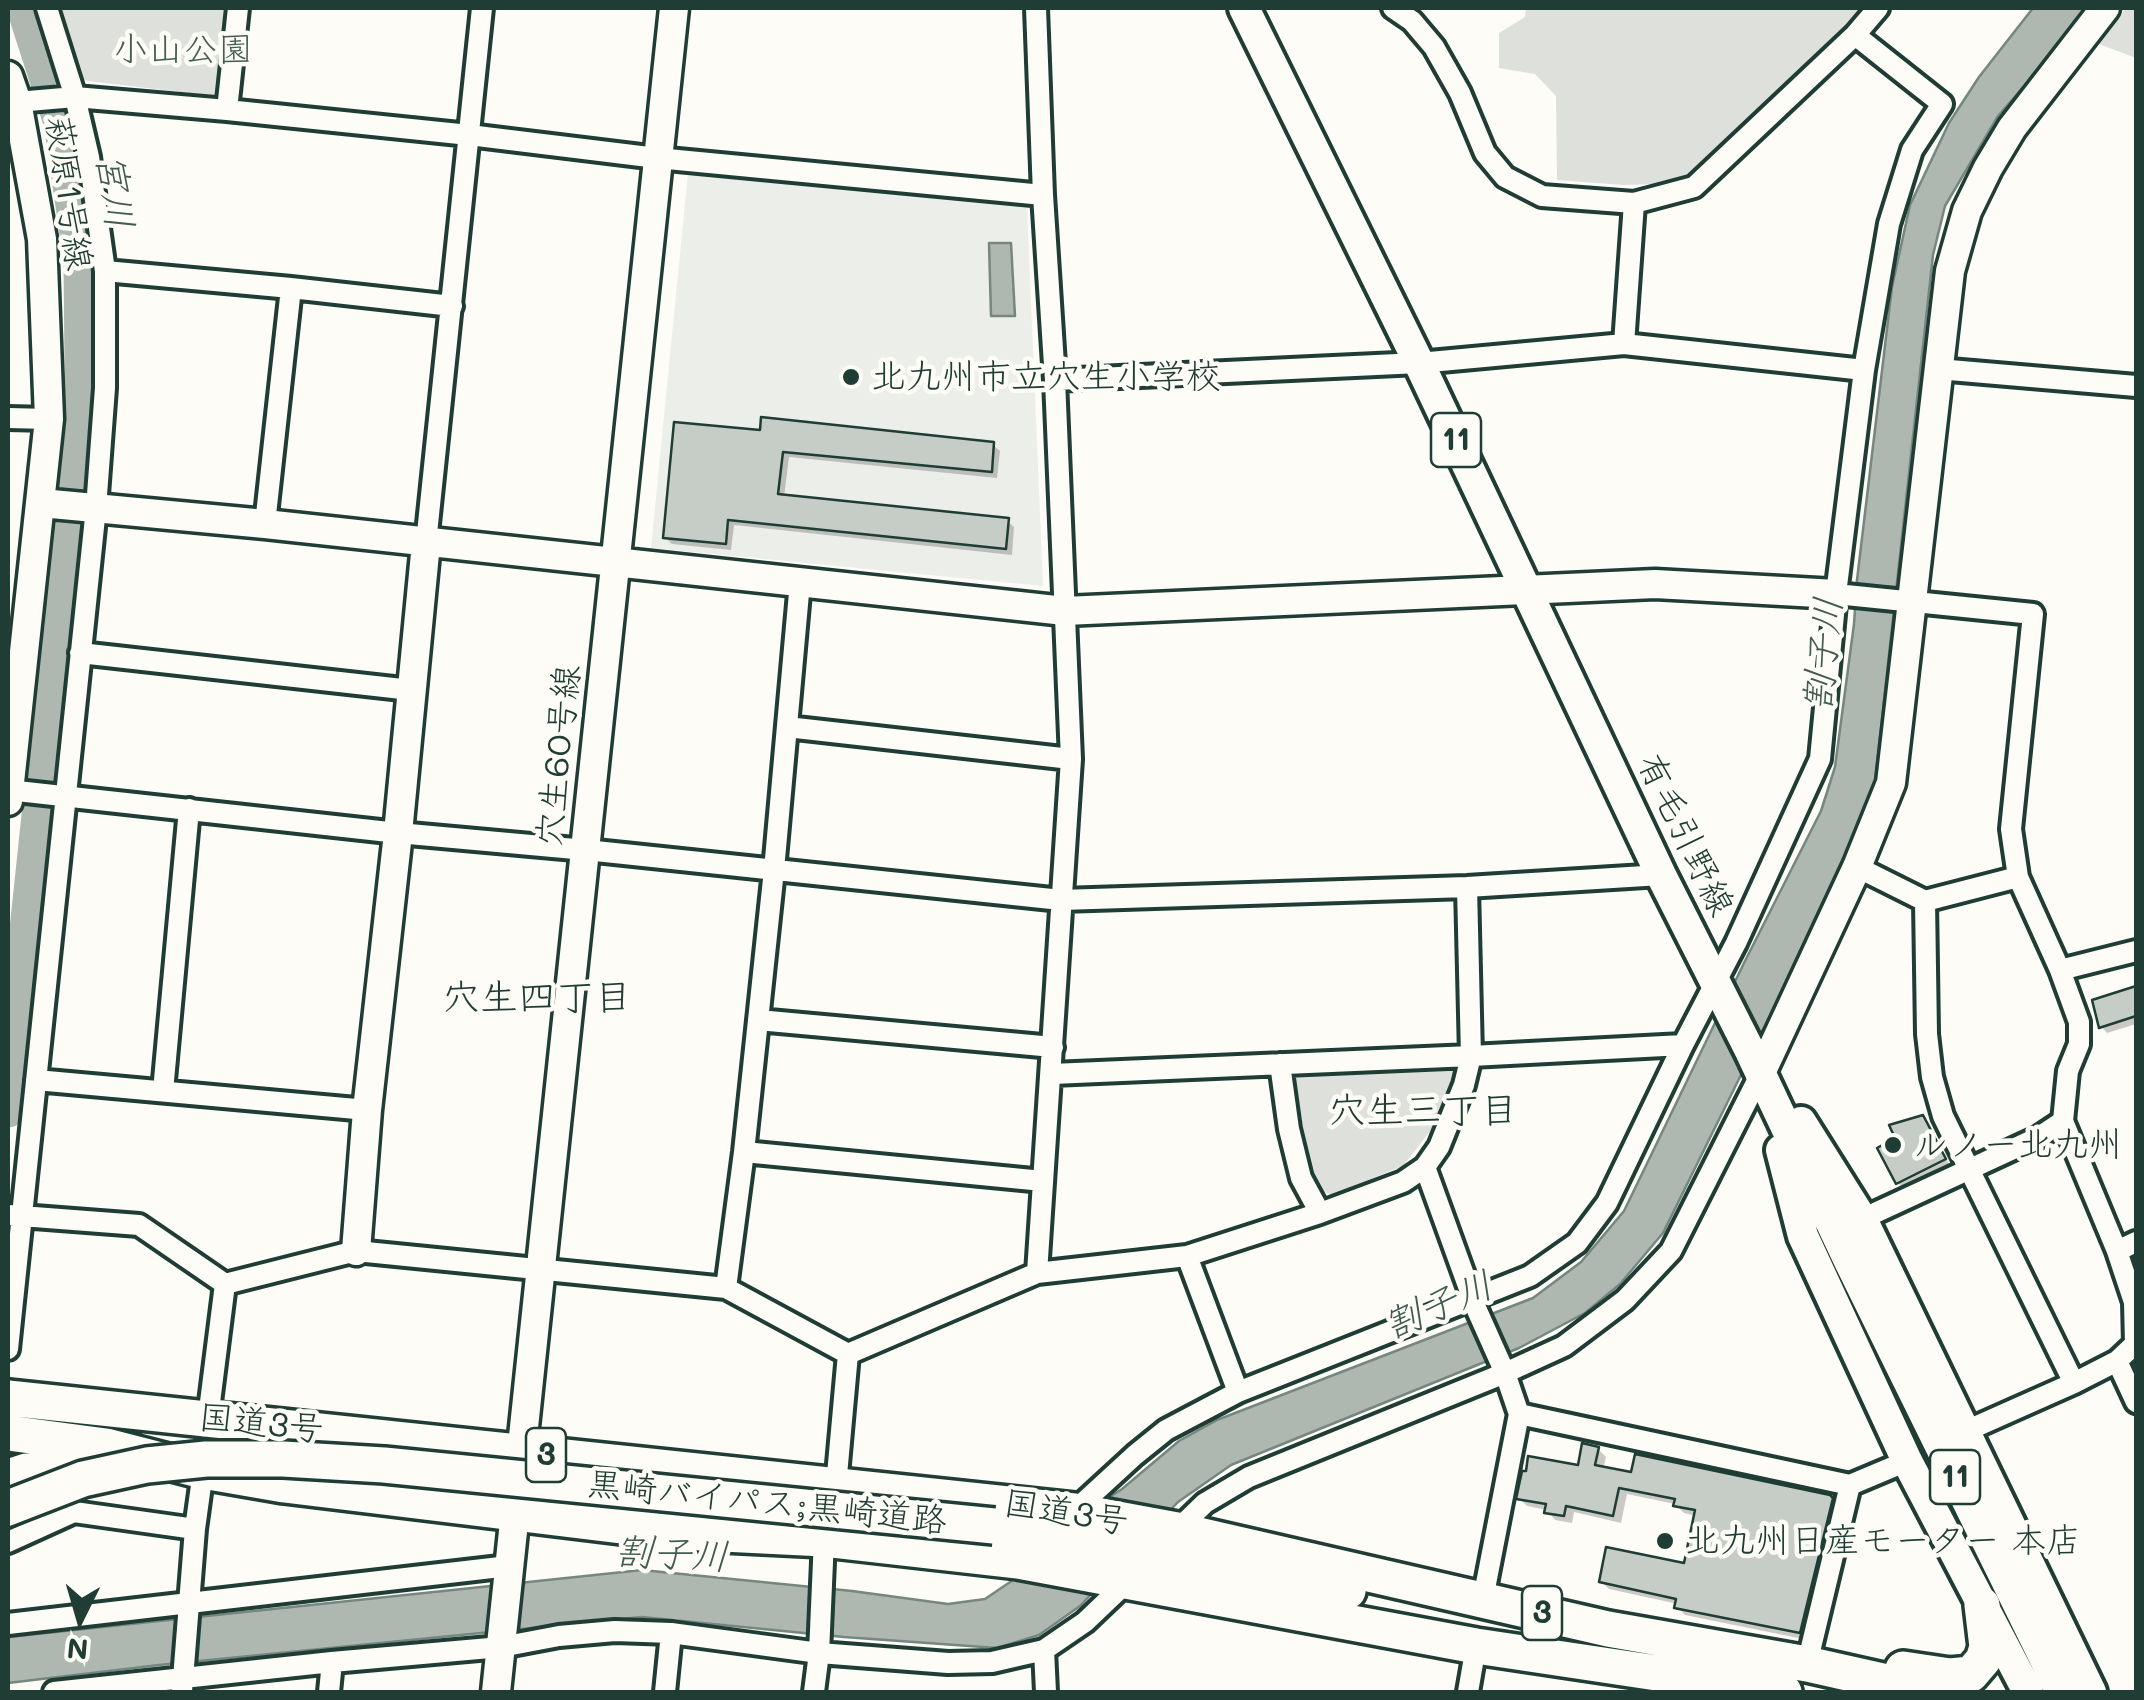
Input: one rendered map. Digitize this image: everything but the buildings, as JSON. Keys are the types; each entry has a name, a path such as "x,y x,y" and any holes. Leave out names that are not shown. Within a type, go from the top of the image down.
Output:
{"highway":[{"name":"国道3号","path":"8,1398 1080,1512 1163,1537 1484,1600 1608,1630 1807,1664 1932,1692"},
{"name":"国道3号","path":"8,1433 106,1446 203,1471 284,1485 662,1530 824,1539 1009,1539 1118,1581 1476,1646 1784,1692"},
{"name":"黒崎バイパス;黒崎道路","path":"8,1508 83,1479 147,1465 206,1459 283,1459 384,1464 1009,1539"},
{"name":"3","path":"8,1476 26,1471 203,1471"},
{"name":"3","path":"1009,1539 1163,1537"},
{"path":"1807,1664 1883,1666 1950,1676 1970,1674 1983,1660 1986,1647 1982,1606"}],"main road":[{"name":"有毛引野線","path":"1244,8 1419,363 1661,875 2062,1692"},
{"path":"1755,1063 1799,1118 1862,1219 2090,1692"},
{"path":"1755,1063 1803,1236 1907,1460 2028,1692"}],"street":[{"path":"8,1349 13,1215 36,1080 59,796 80,653 105,388 105,271 89,157 47,8"},
{"path":"227,110 238,8"},
{"path":"356,1251 366,1110 482,8"},
{"name":"穴生60号線","path":"496,1692 674,8"},
{"path":"1036,8 1071,759 1037,1274"},
{"path":"1393,8 1412,21 1434,47 1486,153 1504,178 1542,196 1634,203 1694,188 1855,35 1878,8"},
{"path":"1163,1537 1205,1502 1249,1476 1502,1366 1564,1346 1625,1300 1670,1251 1755,1063 1857,866 1891,783 1905,601 1950,271 1967,211 2012,128 2105,8"},
{"path":"1080,1512 1120,1467 1166,1430 1238,1392 1474,1303 1530,1276 1577,1242 1607,1202 1683,1045 1717,987 1820,759 1864,370 1889,224 1912,150 1942,104 1855,35"},
{"path":"12,89 1044,195"},
{"name":"萩原1号線","path":"11,793 46,503 49,419 42,239 12,89"},
{"path":"1624,344 1634,203"},
{"path":"105,271 452,306"},
{"path":"265,524 290,288"},
{"path":"1056,380 1419,363 1624,344 1864,370"},
{"path":"1938,369 2136,386"},
{"path":"8,418 49,419"},
{"path":"46,503 1064,611 1655,584 1840,594 2033,614 2011,830 2018,877 2079,1022 2079,1044 2068,1071 2063,1121 2127,1247 2135,1344 2117,1361 1966,1431"},
{"path":"726,1288 774,870 800,582"},
{"path":"80,653 411,690"},
{"path":"788,727 1071,759"},
{"path":"11,793 1061,900 1661,875"},
{"path":"163,1091 189,809"},
{"path":"1857,866 1925,901 2018,877"},
{"path":"848,1354 1037,1274 1187,1256 1403,1182 1426,1166 1439,1147 1464,1085 1471,1056 1467,886"},
{"path":"1925,901 1927,1034 1932,1077 1943,1116 2074,1382"},
{"path":"2060,970 2136,951"},
{"path":"758,1020 1053,1047"},
{"path":"1052,1074 1683,1045"},
{"path":"1280,1064 1289,1130 1302,1178 1320,1213"},
{"path":"36,1080 366,1110"},
{"path":"1862,1219 2063,1121"},
{"path":"744,1152 1043,1181"},
{"path":"1426,1166 1474,1303 1519,1414 1484,1600"},
{"path":"13,1215 139,1225 224,1284 356,1251 726,1288 848,1354"},
{"path":"1187,1256 1238,1392"},
{"path":"208,1418 224,1284"},
{"path":"836,1486 848,1354"},
{"path":"2117,1361 2136,1402"},
{"path":"1519,1414 1850,1485 1907,1460"},
{"path":"183,1681 203,1471"},
{"path":"1807,1664 1850,1485"},
{"path":"8,1542 74,1512 196,1529"},
{"path":"814,1692 824,1539"},
{"path":"8,1624 189,1608 509,1570"},
{"path":"54,1692 183,1681 502,1640 615,1630 948,1663 992,1662 1044,1650 1084,1622 1118,1581"},
{"path":"665,1692 671,1633"},
{"path":"1468,1692 1476,1646"},
{"path":"1044,1650 1046,1692"},
{"path":"329,1692 332,1662"}],"shaded area":[{"path":"2033,8 2092,8 1998,116 1945,206 1933,255 1875,782 1857,832 1663,1233 1620,1284 1585,1313 1519,1348 1231,1465 1178,1502 1080,1606 1039,1635 997,1648 642,1617 8,1683 8,1637 642,1570 948,1604 985,1599 1016,1578 1085,1513 1122,1489 1179,1441 1217,1420 1533,1298 1581,1262 1624,1211 1821,811 1835,767 1892,287 1910,205 1949,123"},
{"name":"北九州市立穴生小学校","path":"688,173 1027,207 1043,586 651,548"},
{"path":"989,243 1011,243 1015,316 991,316"}],"green space":[{"name":"小山公園","path":"56,8 231,8 223,89 214,96 80,78"},
{"path":"1526,8 1870,8 1690,183 1623,185 1557,180 1556,96 1535,74 1499,68 1499,33 1525,17"},
{"path":"2126,8 2136,8 2136,58 2099,44"},
{"path":"1449,1066 1455,1074 1431,1130 1403,1166 1331,1195 1320,1190 1302,1152 1290,1081 1298,1073"}],"waterway":[{"name":"宮川","path":"8,1110 74,483 82,371 81,260 61,123 24,8"}],"place":[{"name":"北九州市立穴生小学校","path":"851,377"},
{"name":"ルノー北九州","path":"1893,1145"},
{"name":"北九州日産モーター 本店","path":"1665,1541"}],"district":[{"name":"穴生四丁目","path":"537,998"},
{"name":"穴生三丁目","path":"1423,1111"}],"water label":[{"name":"割子川","path":"1824,654"},
{"name":"割子川","path":"1439,1306"},
{"name":"割子川","path":"672,1555"}]}
